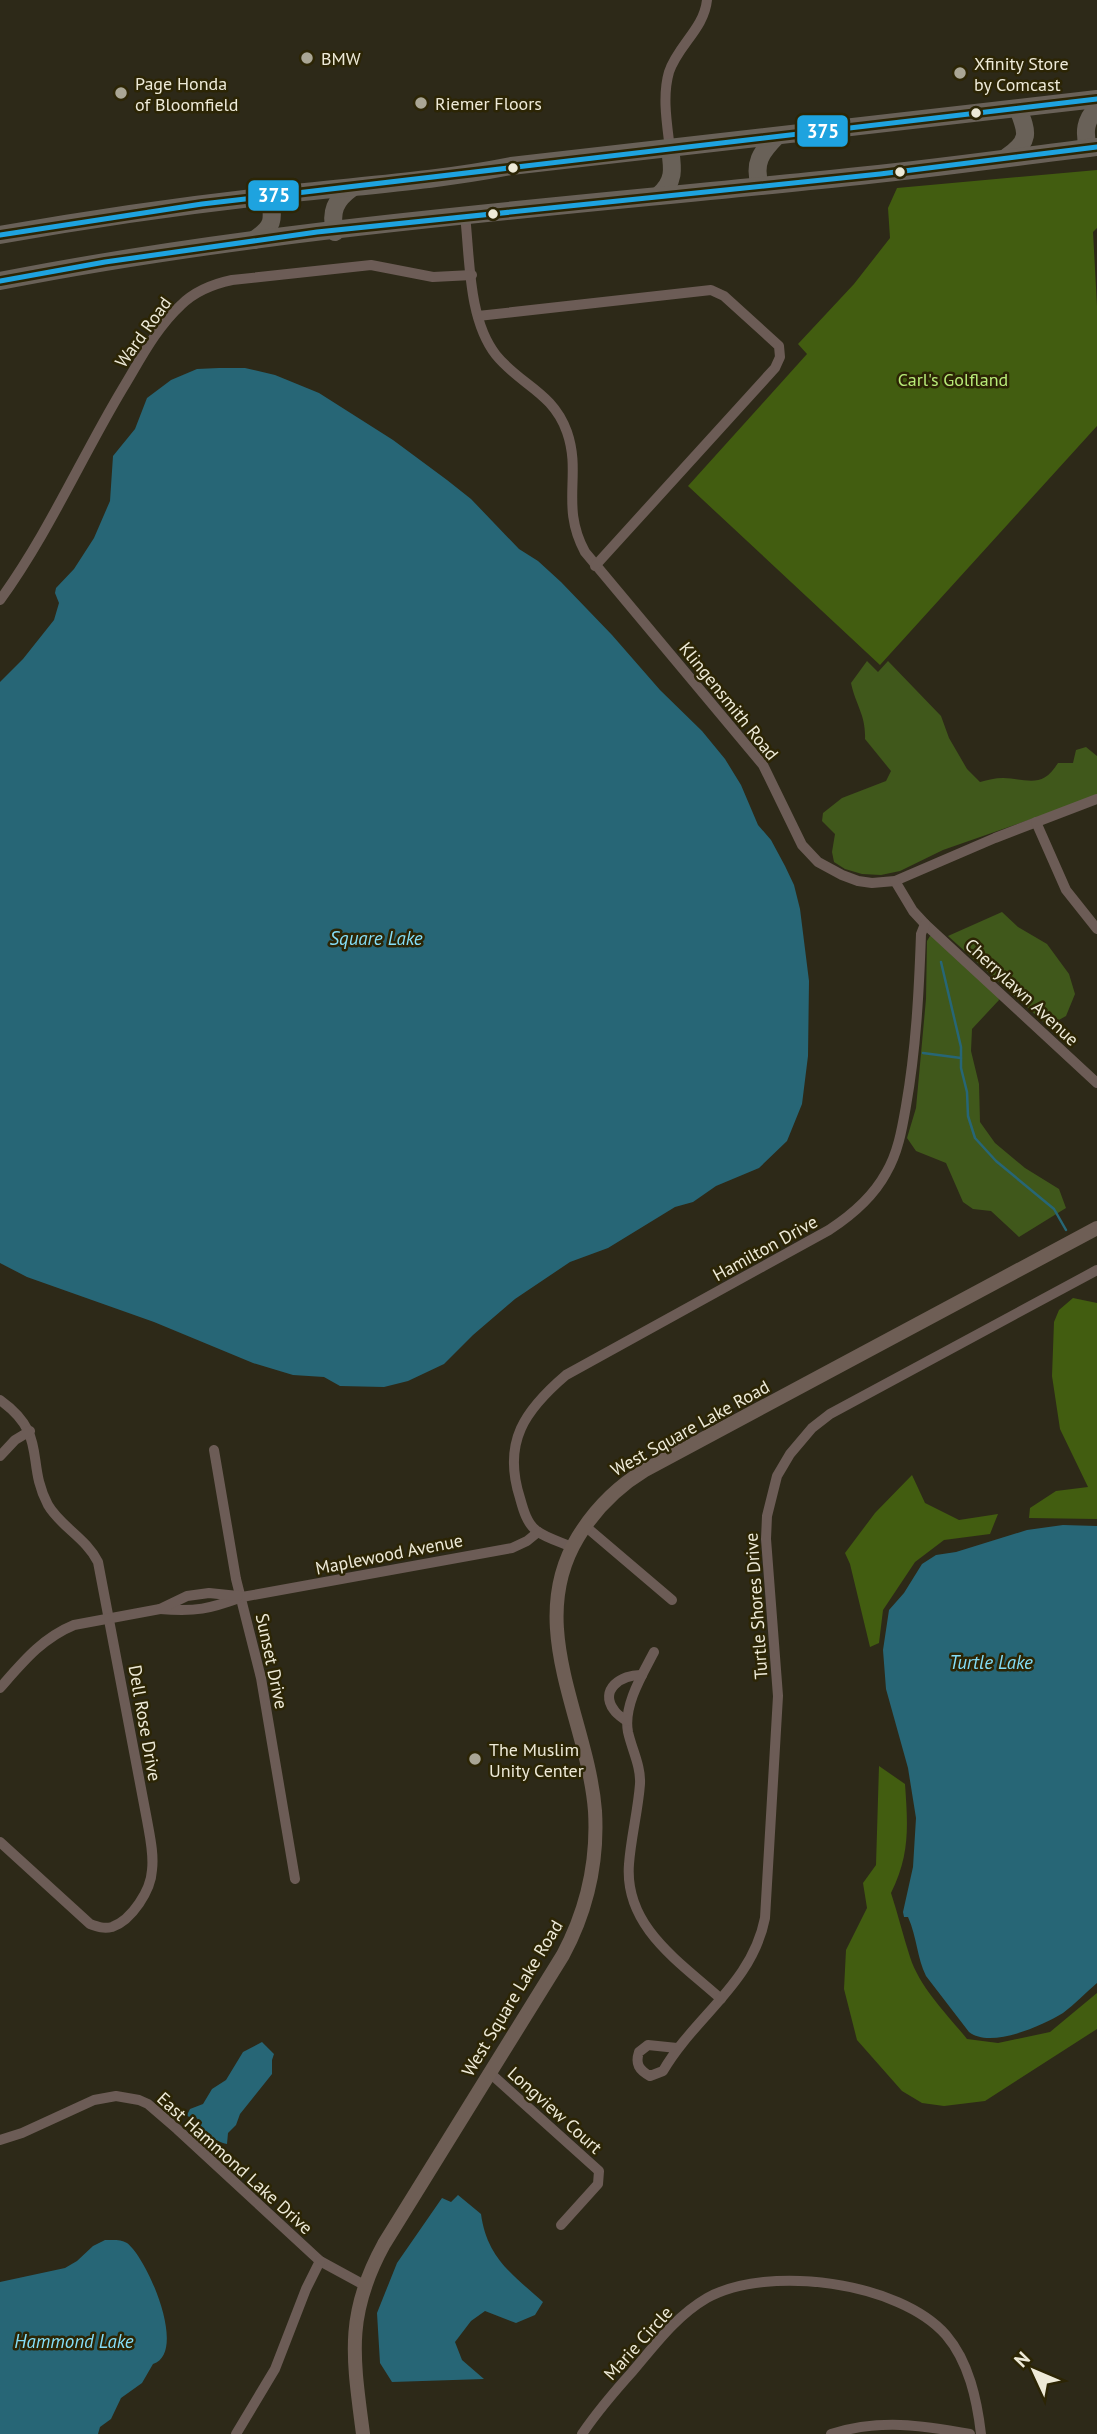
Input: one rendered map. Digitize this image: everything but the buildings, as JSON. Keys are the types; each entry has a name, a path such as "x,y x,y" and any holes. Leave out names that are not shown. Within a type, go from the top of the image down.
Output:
{"highway":[{"path":"0,236 91,220 270,195 352,188 1097,99"},
{"path":"0,281 157,253 254,240 466,215 851,177 1092,148 1085,137 1086,125 1097,108"},
{"path":"1007,158 1019,147 1026,135 1018,109"},
{"path":"760,186 757,167 759,158 777,136"},
{"path":"658,196 667,188 673,176 670,149"},
{"path":"335,232 331,217 334,208 344,193 352,188"},
{"path":"254,240 271,225 270,195"}],"street":[{"path":"670,149 666,96 669,72 700,23 707,0"},
{"name":"Klingensmith Road","path":"466,215 478,316 484,333 498,357 546,397 564,424 573,460 573,523 581,544 595,566 763,765 802,845 818,862 858,881 895,881 1097,799"},
{"name":"Ward Road","path":"0,600 26,561 140,359 172,314 195,294 232,280 365,265 389,267 433,277 472,275"},
{"path":"478,316 711,290 724,296 778,344 781,354 775,368 595,566"},
{"path":"1036,822 1066,890 1074,904 1097,929"},
{"path":"895,881 913,911 925,923"},
{"name":"Cherrylawn Avenue","path":"925,923 1097,1083"},
{"name":"Hamilton Drive","path":"538,1532 524,1511 513,1475 512,1461 515,1443 524,1424 549,1390 582,1365 830,1230 859,1208 886,1174 901,1133 912,1071 920,934 925,923"},
{"name":"West Square Lake Road","path":"363,2434 353,2346 354,2325 364,2285 384,2244 573,1936 586,1900 596,1834 593,1796 556,1635 557,1595 572,1547 585,1526 612,1494 645,1470 1097,1228"},
{"name":"Turtle Shores Drive","path":"677,2048 742,1974 762,1931 766,1906 778,1696 766,1526 771,1496 782,1467 802,1438 830,1415 1097,1270"},
{"name":"Dell Rose Drive","path":"0,1400 16,1412 30,1432 47,1503 94,1554 102,1576 153,1859 151,1879 145,1894 119,1923 102,1928 90,1924 0,1842"},
{"path":"0,1457 15,1440 30,1432"},
{"name":"Sunset Drive","path":"214,1450 236,1579 261,1678 295,1879"},
{"path":"585,1526 672,1600"},
{"path":"538,1532 572,1547"},
{"name":"Maplewood Avenue","path":"160,1608 191,1612 242,1597 512,1548 527,1542 538,1532"},
{"name":"Maplewood Avenue","path":"0,1688 47,1639 74,1625 160,1608 187,1596 209,1593 242,1597"},
{"path":"654,1652 642,1675 627,1721 639,1777 629,1863 633,1899 650,1934 721,1999"},
{"path":"627,1721 612,1708 612,1689 626,1675 642,1675"},
{"name":"Longview Court","path":"490,2073 599,2171 598,2184 561,2225"},
{"name":"East Hammond Lake Drive","path":"0,2140 22,2133 94,2100 116,2096 139,2100 148,2104 185,2136 320,2261 364,2285"},
{"path":"236,2434 275,2369 306,2289 320,2261"},
{"name":"Marie Circle","path":"582,2434 663,2335 687,2312 728,2289 764,2281 787,2281 835,2286 874,2294 905,2305 925,2316 946,2335 959,2354 974,2394 981,2434"},
{"path":"831,2434 868,2425 908,2424 970,2434"}],"green space":[{"name":"Carl's Golfland","path":"1097,170 1097,228 1093,232 1097,306 1097,426 880,665 688,486 807,354 798,344 854,284 890,238 888,208 897,188"},
{"path":"867,661 878,672 888,661 941,716 949,738 967,769 980,782 1000,778 1034,781 1046,776 1058,763 1073,763 1076,750 1086,747 1097,756 1097,796 943,850 900,871 881,875 862,874 845,869 834,862 832,852 835,834 822,821 823,813 842,798 886,781 891,771 865,739 862,717 851,683"},
{"path":"1002,912 1018,927 1047,944 1069,974 1075,994 1066,1016 1048,1026 948,936"},
{"path":"930,936 935,936 997,993 999,1000 972,1029 971,1051 979,1084 980,1122 995,1143 1025,1168 1059,1189 1066,1208 1019,1237 991,1211 973,1209 963,1202 946,1163 916,1151 907,1138 916,1108 926,999 927,941"},
{"path":"1073,1298 1097,1303 1097,1519 1029,1518 1030,1508 1056,1491 1088,1487 1060,1429 1052,1376 1054,1322 1059,1310"},
{"path":"912,1475 925,1503 959,1520 998,1514 990,1534 944,1540 915,1562 883,1610 879,1643 870,1647 845,1553 875,1513"},
{"path":"879,1766 905,1784 905,1853 891,1893 910,1957 927,1990 967,2039 998,2043 1050,2032 1097,1993 1097,2029 985,2101 944,2106 922,2103 902,2091 857,2040 844,1989 846,1950 867,1908 863,1883 876,1865"}],"water":[{"name":"Square Lake","path":"245,368 275,375 319,393 393,440 447,480 471,499 519,549 538,561 561,582 660,690 702,731 725,759 741,785 758,825 771,840 785,866 794,885 800,909 809,981 808,1056 802,1104 787,1141 759,1168 716,1186 693,1202 675,1207 608,1248 570,1262 515,1299 444,1364 408,1381 384,1387 340,1386 324,1377 293,1375 253,1363 154,1322 27,1277 0,1263 0,682 23,659 54,620 59,603 56,588 74,569 94,538 110,501 113,456 135,429 147,398 171,380 197,369"},
{"name":"Turtle Lake","path":"1063,1525 1097,1526 1097,1983 1063,2013 1042,2024 1002,2037 978,2037 969,2032 926,1976 911,1925 908,1917 904,1917 913,1867 916,1818 908,1768 886,1689 883,1650 889,1610 904,1593 922,1564 936,1555 956,1552 1027,1530"},
{"path":"262,2042 274,2054 272,2074 240,2114 236,2125 228,2133 227,2144 222,2143 205,2131 197,2118 191,2119 187,2115 190,2109 203,2104 212,2089 226,2080 243,2052"},
{"path":"458,2195 481,2214 484,2229 495,2254 521,2283 543,2302 535,2315 516,2323 485,2311 471,2321 455,2342 462,2360 484,2379 392,2382 380,2363 377,2313 397,2263 442,2198 451,2202"},
{"name":"Hammond Lake","path":"105,2240 127,2243 136,2252 154,2285 166,2325 167,2343 163,2356 153,2364 142,2383 121,2398 111,2419 100,2427 98,2434 0,2434 0,2282 65,2268"}],"waterway":[{"path":"941,962 961,1047 961,1068 967,1092 968,1116 975,1138 996,1161 1054,1209 1066,1230"},
{"path":"923,1053 961,1058"}],"transit line":[{"name":"375","path":"0,235 202,204 1097,99"},
{"name":"375","path":"0,281 105,262 317,232 880,174 1097,147"}],"place":[{"name":"BMW","path":"307,58"},
{"name":"Xfinity Store by Comcast","path":"960,73"},
{"name":"Page Honda of Bloomfield","path":"121,93"},
{"name":"Riemer Floors","path":"421,103"},
{"name":"The Muslim Unity Center","path":"475,1759"}]}
